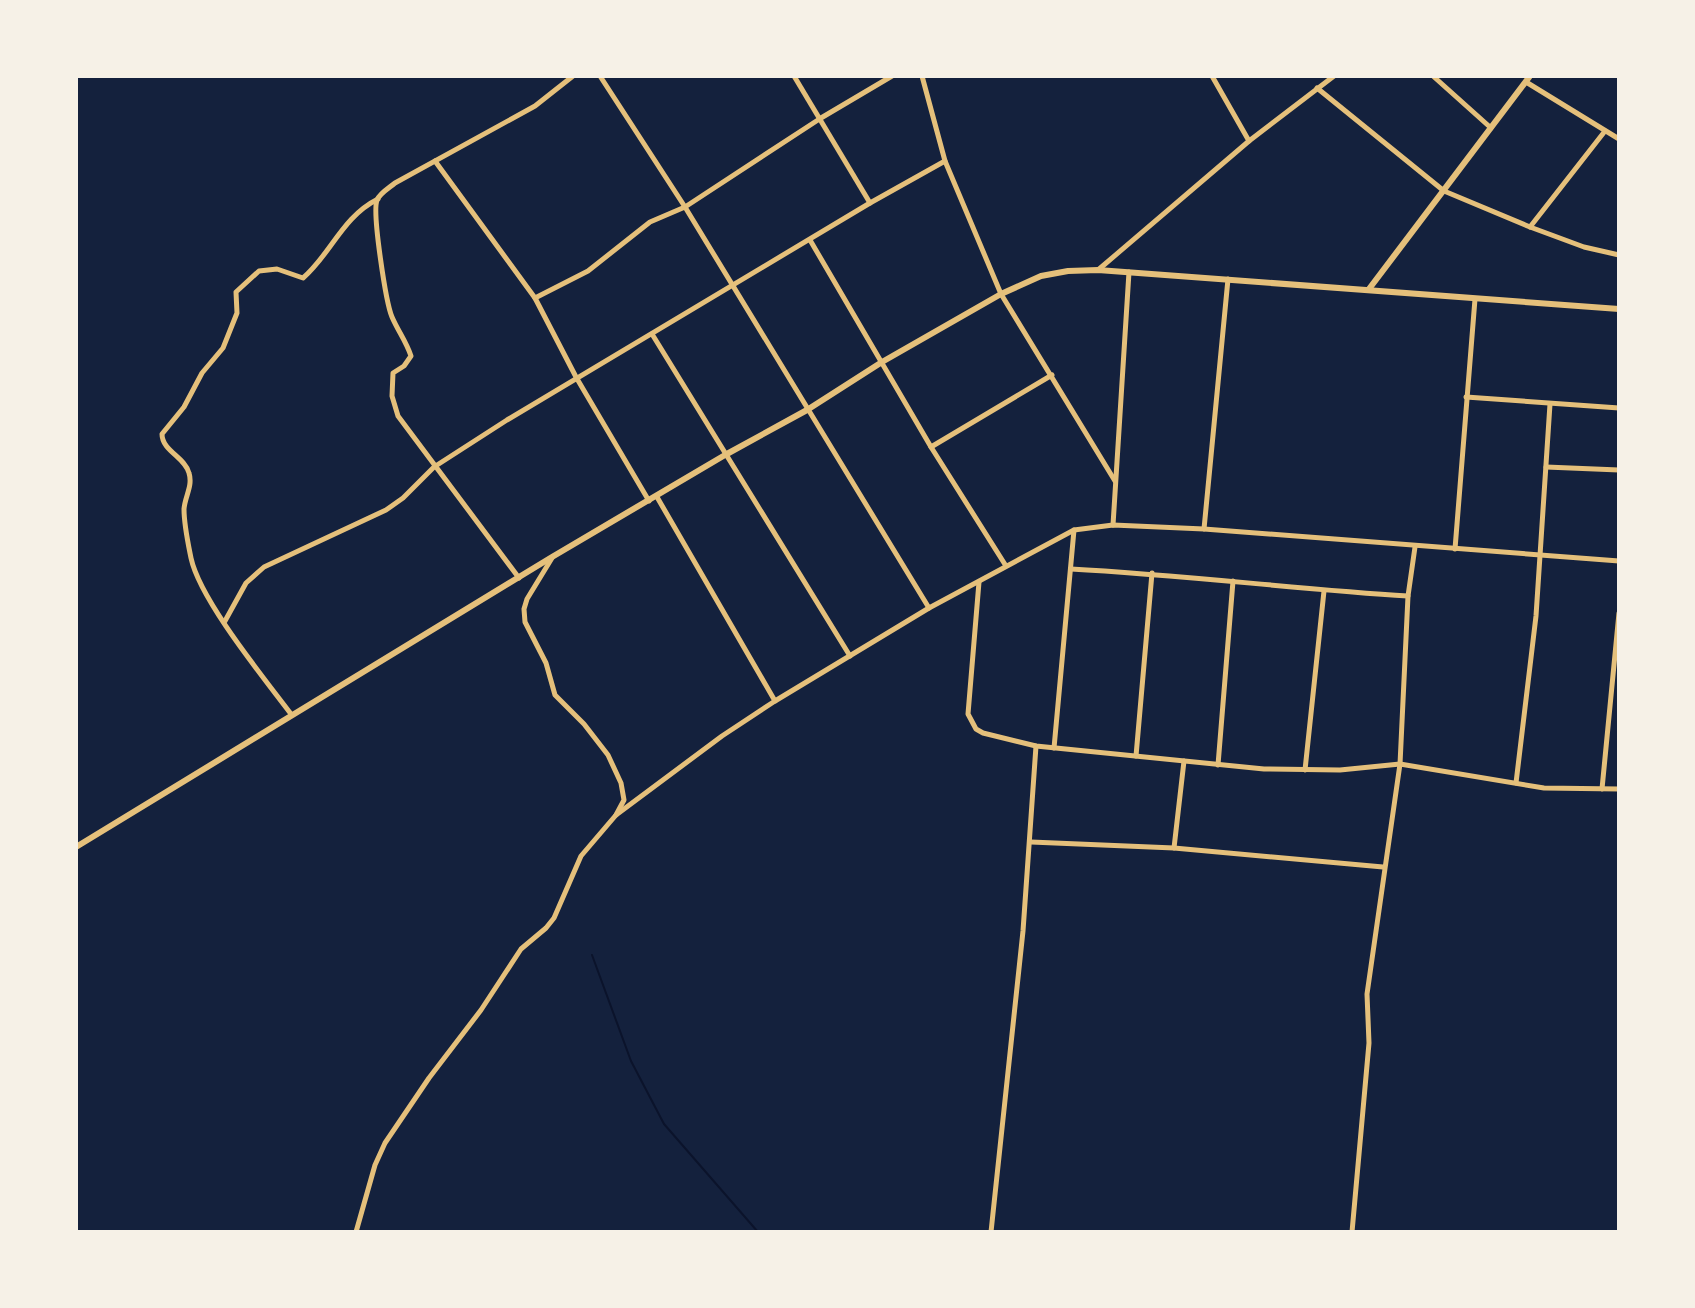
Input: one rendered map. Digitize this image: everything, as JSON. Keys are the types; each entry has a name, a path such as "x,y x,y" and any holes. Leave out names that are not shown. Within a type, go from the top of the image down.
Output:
{"street":[{"path":"291,714 198,577 191,557 184,510 190,486 189,471 164,443 162,434 184,407 202,373 223,348 237,313 236,292 259,271 277,269 303,278 319,262 353,216 395,183 535,106 573,76"},
{"path":"600,76 685,207 929,608"},
{"path":"794,76 870,203"},
{"path":"535,298 588,271 650,222 685,207 821,118 892,76"},
{"path":"922,76 945,161 1001,294 1115,481"},
{"path":"1212,76 1249,141"},
{"path":"1098,270 1249,141 1334,76"},
{"path":"1433,76 1491,128"},
{"path":"1369,289 1528,79 1619,139"},
{"path":"1317,88 1444,191 1584,247 1619,255"},
{"path":"1530,227 1605,131"},
{"path":"435,161 535,298 576,377 649,502"},
{"path":"225,621 246,583 264,567 386,510 403,498 434,467 576,377 945,161"},
{"path":"378,199 378,234 392,317 406,339 411,356 404,366 393,373 393,405 434,467 519,578"},
{"path":"810,240 931,447 1006,566"},
{"path":"76,847 552,557 807,410 882,362 1001,294 1041,276 1098,270 1619,309"},
{"path":"1113,525 1129,272"},
{"path":"1204,529 1228,279"},
{"path":"1455,549 1475,299"},
{"path":"652,334 850,656"},
{"path":"931,447 1052,375"},
{"path":"1466,397 1619,408"},
{"path":"1516,783 1541,554 1550,404"},
{"path":"1546,467 1619,470"},
{"path":"657,497 775,701"},
{"path":"356,1232 375,1165 385,1143 521,949 554,918 581,856 616,815 722,736 775,701 929,608 1006,566 1074,530 1113,525 1204,529 1619,561"},
{"path":"1054,748 1074,530"},
{"path":"1352,1232 1369,1043 1367,994 1400,764 1408,596 1415,547"},
{"path":"552,557 527,599 524,619 546,663 555,695 597,740 615,768 624,793 616,815"},
{"path":"1071,569 1152,573 1324,591 1408,596"},
{"path":"1136,756 1152,573"},
{"path":"979,581 968,714 976,729 991,737 1036,746 1218,765 1305,770 1400,764 1563,789 1619,789"},
{"path":"1218,765 1233,581"},
{"path":"1305,770 1324,591"},
{"path":"1602,789 1619,613"},
{"path":"991,1232 1031,842 1036,746"},
{"path":"1174,848 1184,761"},
{"path":"1031,842 1174,848 1383,867"}],"waterway":[{"path":"592,955 631,1061 664,1124 758,1232"}]}
